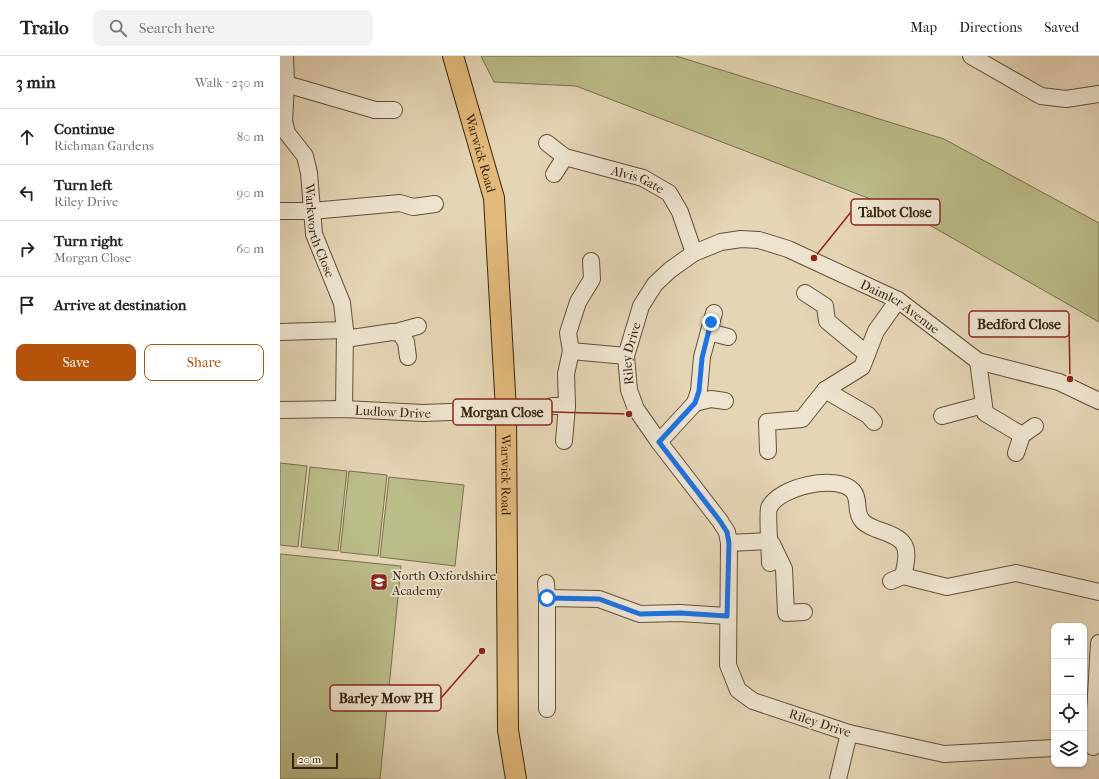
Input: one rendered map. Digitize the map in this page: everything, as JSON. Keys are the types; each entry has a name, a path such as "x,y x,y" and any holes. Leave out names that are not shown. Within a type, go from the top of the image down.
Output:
{"main road":[{"name":"Warwick Road","path":"453,56 494,198 506,410 508,730 516,779"}],"street":[{"name":"Warkworth Close","path":"285,56 286,84 284,121 287,133 305,156 309,173 314,234 342,303 345,335 344,409"},
{"path":"971,56 1041,96 1066,99 1099,94"},
{"path":"286,84 375,110 394,110"},
{"name":"Alvis Gate","path":"547,143 564,158 643,178 669,193 680,212 694,253"},
{"path":"554,174 564,158"},
{"path":"280,211 312,212 400,202 413,207 435,204"},
{"name":"Daimler Avenue","path":"694,253 721,242 741,239 758,240 788,249 898,300 978,361 1059,382 1099,401"},
{"name":"Riley Drive","path":"694,253 670,270 655,284 641,306 626,356 629,390 636,409 727,532 729,543 727,616 728,665 738,690 753,701 850,733 944,754 1051,748"},
{"path":"564,441 559,406 571,351 568,333 578,302 592,279 591,261"},
{"path":"805,293 825,306 827,321 867,354"},
{"path":"768,451 767,422 802,419 825,390 862,367 876,331 898,300"},
{"path":"659,442 695,403 699,391 702,358 714,313"},
{"path":"280,332 345,335 396,332 418,326"},
{"path":"396,332 404,336 408,357"},
{"path":"709,332 728,337"},
{"path":"571,351 626,356"},
{"path":"978,361 985,413 1028,430 1016,453"},
{"path":"825,390 868,415 874,422"},
{"path":"695,403 711,399 725,401"},
{"path":"942,416 984,406"},
{"name":"Ludlow Drive","path":"280,410 344,409 422,413 506,410"},
{"path":"770,562 768,509 774,501 801,486 820,483 841,484 852,489 855,493 860,518 864,522 893,534 905,544 908,550 907,562 897,578 946,587 1016,574 1099,592"},
{"path":"729,543 770,541"},
{"path":"770,541 784,569 786,613 804,612"},
{"path":"547,709 546,591 599,599 640,614 680,613 727,616"},
{"path":"1092,747 1099,643"},
{"path":"838,779 850,733"}],"green space":[{"path":"481,56 676,56 944,139 1099,223 1099,322 912,215 576,86 494,82"},
{"path":"280,463 307,466 298,547 280,545"},
{"path":"310,467 347,471 338,551 301,547"},
{"path":"349,471 387,475 378,556 340,552"},
{"path":"389,477 464,485 455,566 380,557"},
{"path":"280,554 401,566 380,779 280,779"}],"place":[{"name":"Talbot Close","path":"814,258"},
{"name":"Bedford Close","path":"1070,379"},
{"name":"Morgan Close","path":"629,414"},
{"name":"North Oxfordshire Academy","path":"379,582"},
{"name":"Barley Mow PH","path":"482,651"}],"route":[{"path":"547,598 599,599 612,603 628,611 640,614 680,613 727,616 729,543 727,532 659,442 685,416 695,403 699,391 702,358 711,322"}]}
